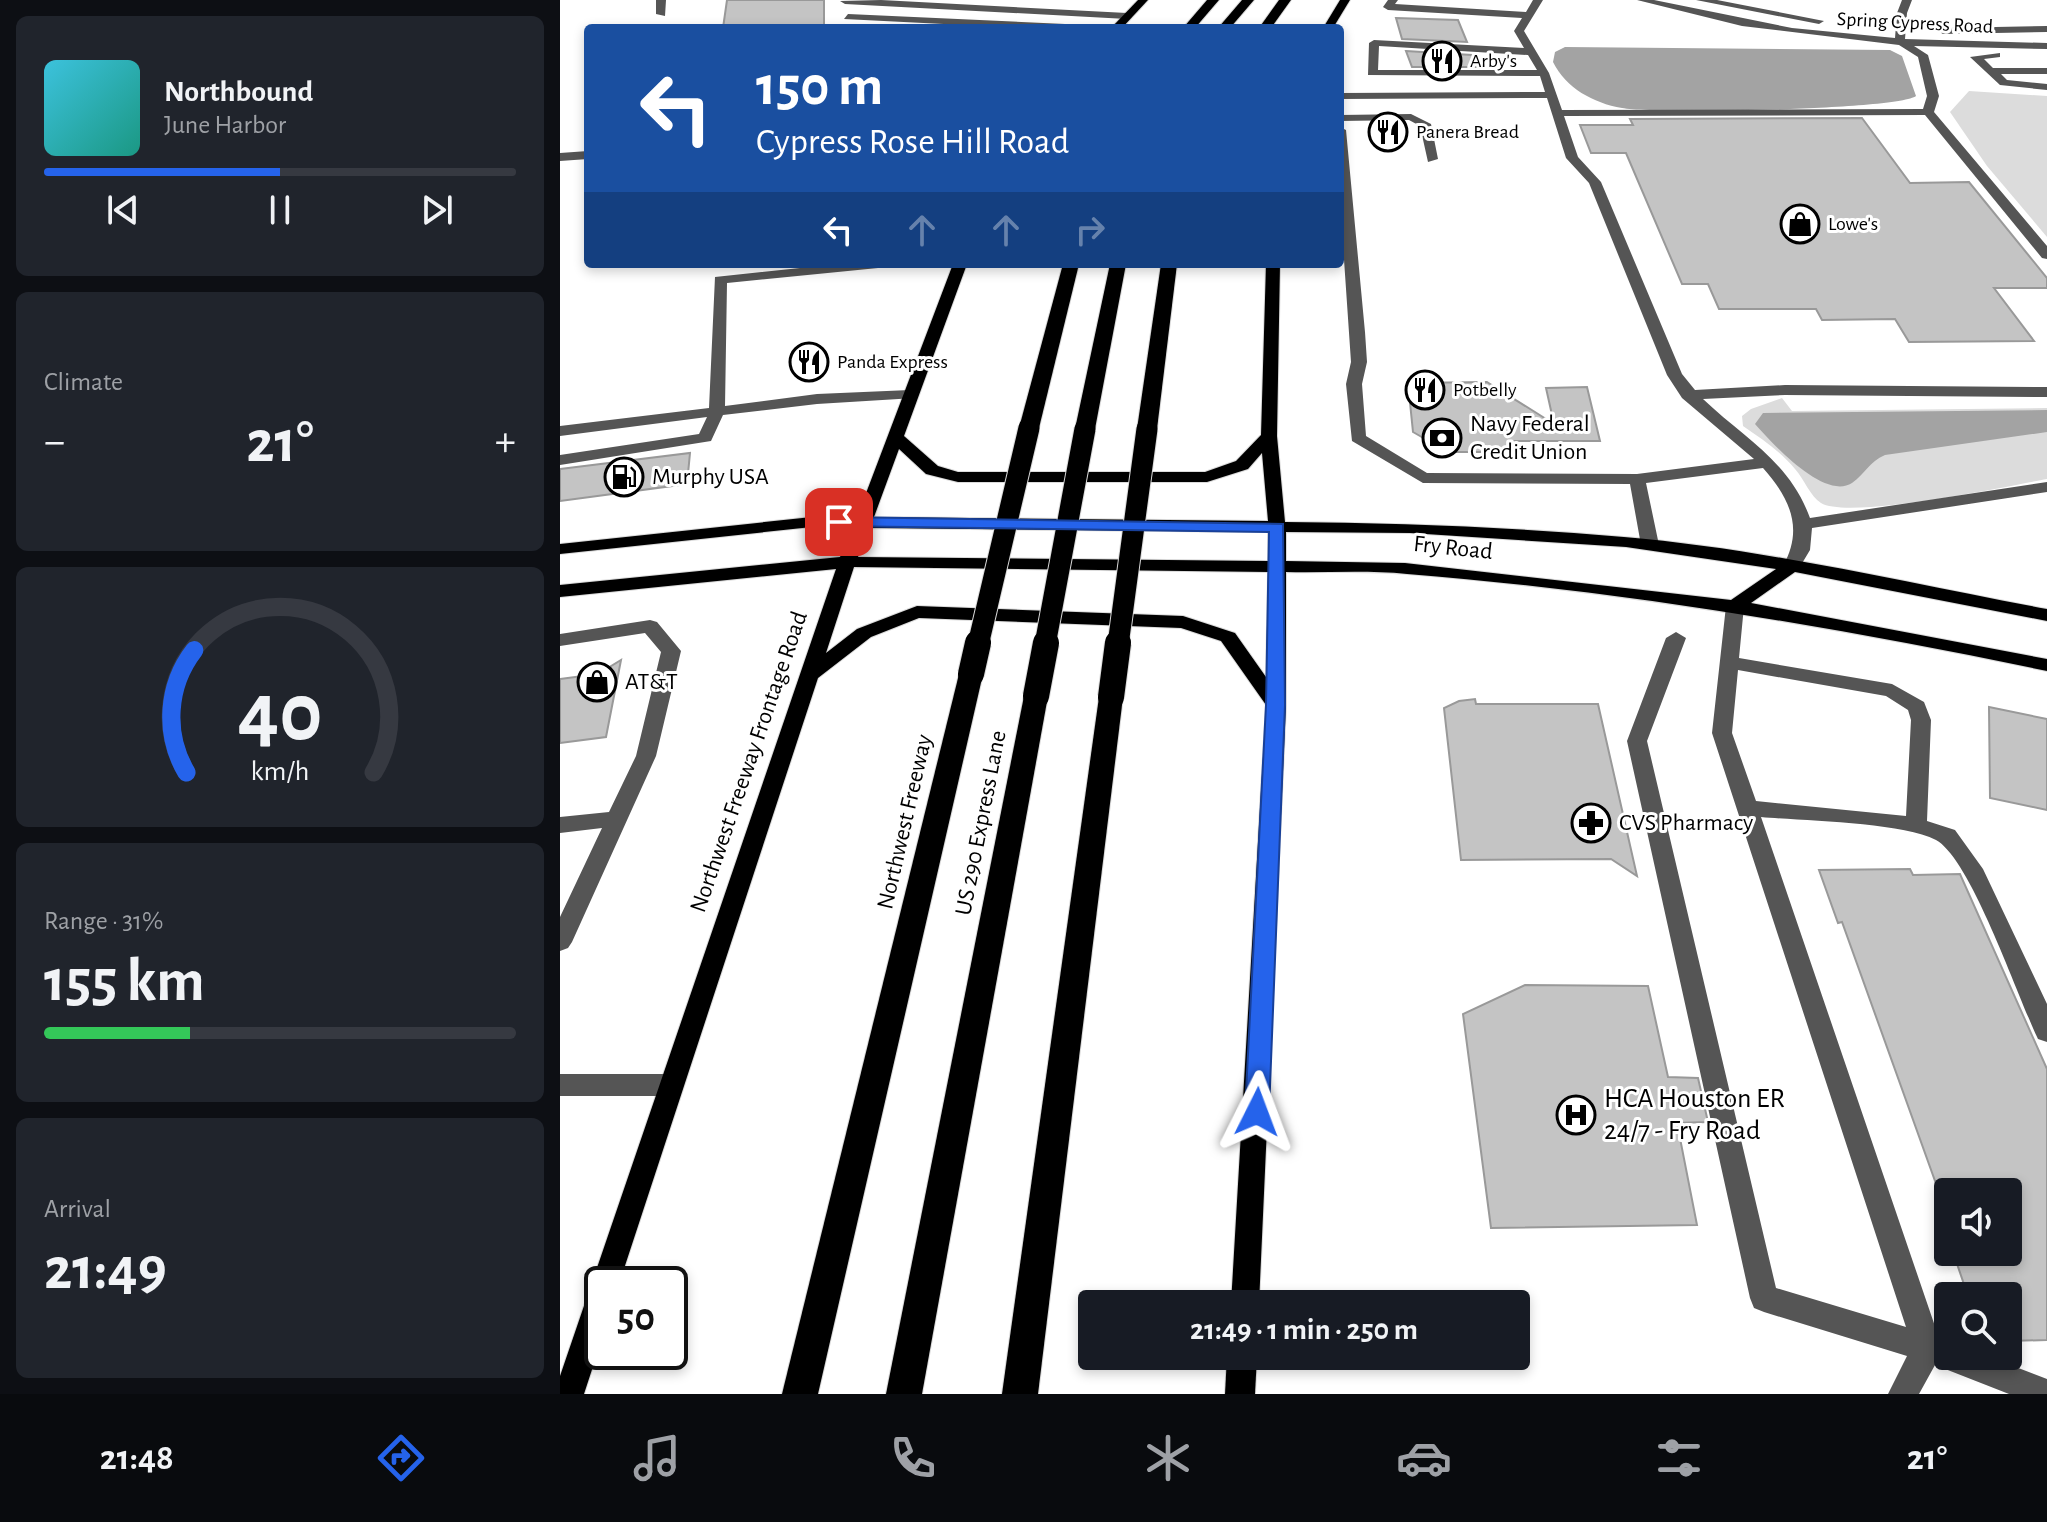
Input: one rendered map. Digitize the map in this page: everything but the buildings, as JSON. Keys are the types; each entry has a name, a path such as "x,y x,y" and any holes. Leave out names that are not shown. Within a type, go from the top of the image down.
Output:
{"highway":[{"path":"1192,24 1213,0"},
{"path":"1227,24 1248,0"},
{"path":"1268,24 1285,0"},
{"name":"Northwest Freeway","path":"800,1394 1029,428 1070,268"},
{"name":"US 290 Express Lane","path":"904,1394 1117,268"},
{"path":"1020,1394 1168,268"}],"main road":[{"path":"1120,24 1143,0"},
{"path":"1330,24 1345,0"},
{"name":"Northwest Freeway Frontage Road","path":"611,1266 669,1085 813,673 847,562 865,522 958,268"},
{"path":"1246,1290 1276,705 1277,528 1269,436 1273,268"},
{"path":"895,437 932,470 958,477 1207,477 1242,465 1269,436"},
{"name":"Fry Road","path":"560,549 784,524 865,522 1410,528 1650,545 1792,566 2047,615"},
{"name":"Fry Road","path":"560,591 847,562 1277,564 1405,568 1735,606 1913,637 2047,665"},
{"path":"1735,606 1792,566"},
{"path":"813,673 864,633 917,612 1183,622 1228,637 1276,705"},
{"path":"569,1377 584,1339"},
{"path":"1240,1394 1241,1370"}],"street":[{"path":"661,0 661,14"},
{"path":"984,9 993,0"},
{"path":"1067,24 1090,0"},
{"path":"1393,0 1388,7 1532,4 1519,31 1544,73 1572,158 1595,182 1675,375 1687,395 1769,462 1799,502 1804,524 1801,550 1792,566"},
{"name":"Spring Cypress Road","path":"1642,0 1786,31 1900,42 2047,46"},
{"name":"Spring Cypress Road","path":"1701,0 1852,25"},
{"path":"1907,0 1900,42 1923,55 1933,96 1928,112"},
{"path":"920,24 848,22 846,1 1127,16"},
{"name":"Spring Cypress Road","path":"1887,27 1904,29"},
{"name":"Spring Cypress Road","path":"1936,31 2047,29"},
{"path":"1531,52 1374,43 1372,73 1544,73"},
{"path":"1996,46 2006,55"},
{"path":"2047,54 1975,57 2004,83 2047,87"},
{"path":"1991,71 2047,71"},
{"path":"1344,96 1553,95"},
{"path":"1557,113 1928,112"},
{"path":"1928,112 2047,255"},
{"path":"1344,118 1411,117 1425,124 1432,159"},
{"path":"560,157 584,155"},
{"path":"1344,175 1358,332 1359,362 1354,384 1358,438 1363,444 1423,478 1637,479 1769,462"},
{"path":"560,460 705,438 717,412 720,280 838,268"},
{"path":"1687,395 1785,390 2047,392"},
{"path":"560,431 817,399 910,395"},
{"path":"1637,479 1650,545"},
{"path":"1804,524 2047,487"},
{"path":"1735,606 1722,733 1928,1348 1903,1394"},
{"path":"560,640 650,626 671,651 646,756 560,942"},
{"path":"1676,638 1637,741 1764,1298 1928,1348 2047,1394"},
{"path":"1729,662 1892,690 1917,707 1921,720 1916,827"},
{"path":"1747,808 1916,827 1947,836 1976,878 2047,1032"},
{"path":"560,825 617,819"},
{"path":"560,1085 669,1085"}],"shaded area":[{"path":"1565,47 1890,50 1902,56 1916,96 1900,101 1824,108 1725,111 1622,108 1591,98 1565,79 1553,62 1555,52"},
{"path":"1969,91 2047,96 2047,237 1987,166 1950,112"},
{"path":"1782,398 1792,411 2047,408 2047,479 1895,505 1837,507 1821,503 1783,457 1743,426 1742,416 1751,409"},
{"path":"2047,410 2047,432 1885,455 1852,483 1840,486 1827,484 1799,467 1755,424 1763,413"}],"place":[{"name":"Arby's","path":"1442,61"},
{"name":"Panera Bread","path":"1388,132"},
{"name":"Lowe's","path":"1800,224"},
{"name":"Panda Express","path":"809,362"},
{"name":"Potbelly","path":"1425,390"},
{"name":"Navy Federal Credit Union","path":"1442,438"},
{"name":"Murphy USA","path":"624,477"},
{"name":"AT&T","path":"597,682"},
{"name":"CVS Pharmacy","path":"1591,823"},
{"name":"HCA Houston ER 24/7 - Fry Road","path":"1576,1115"}],"route":[{"path":"839,522 1277,528 1276,705 1257,1112"}]}
